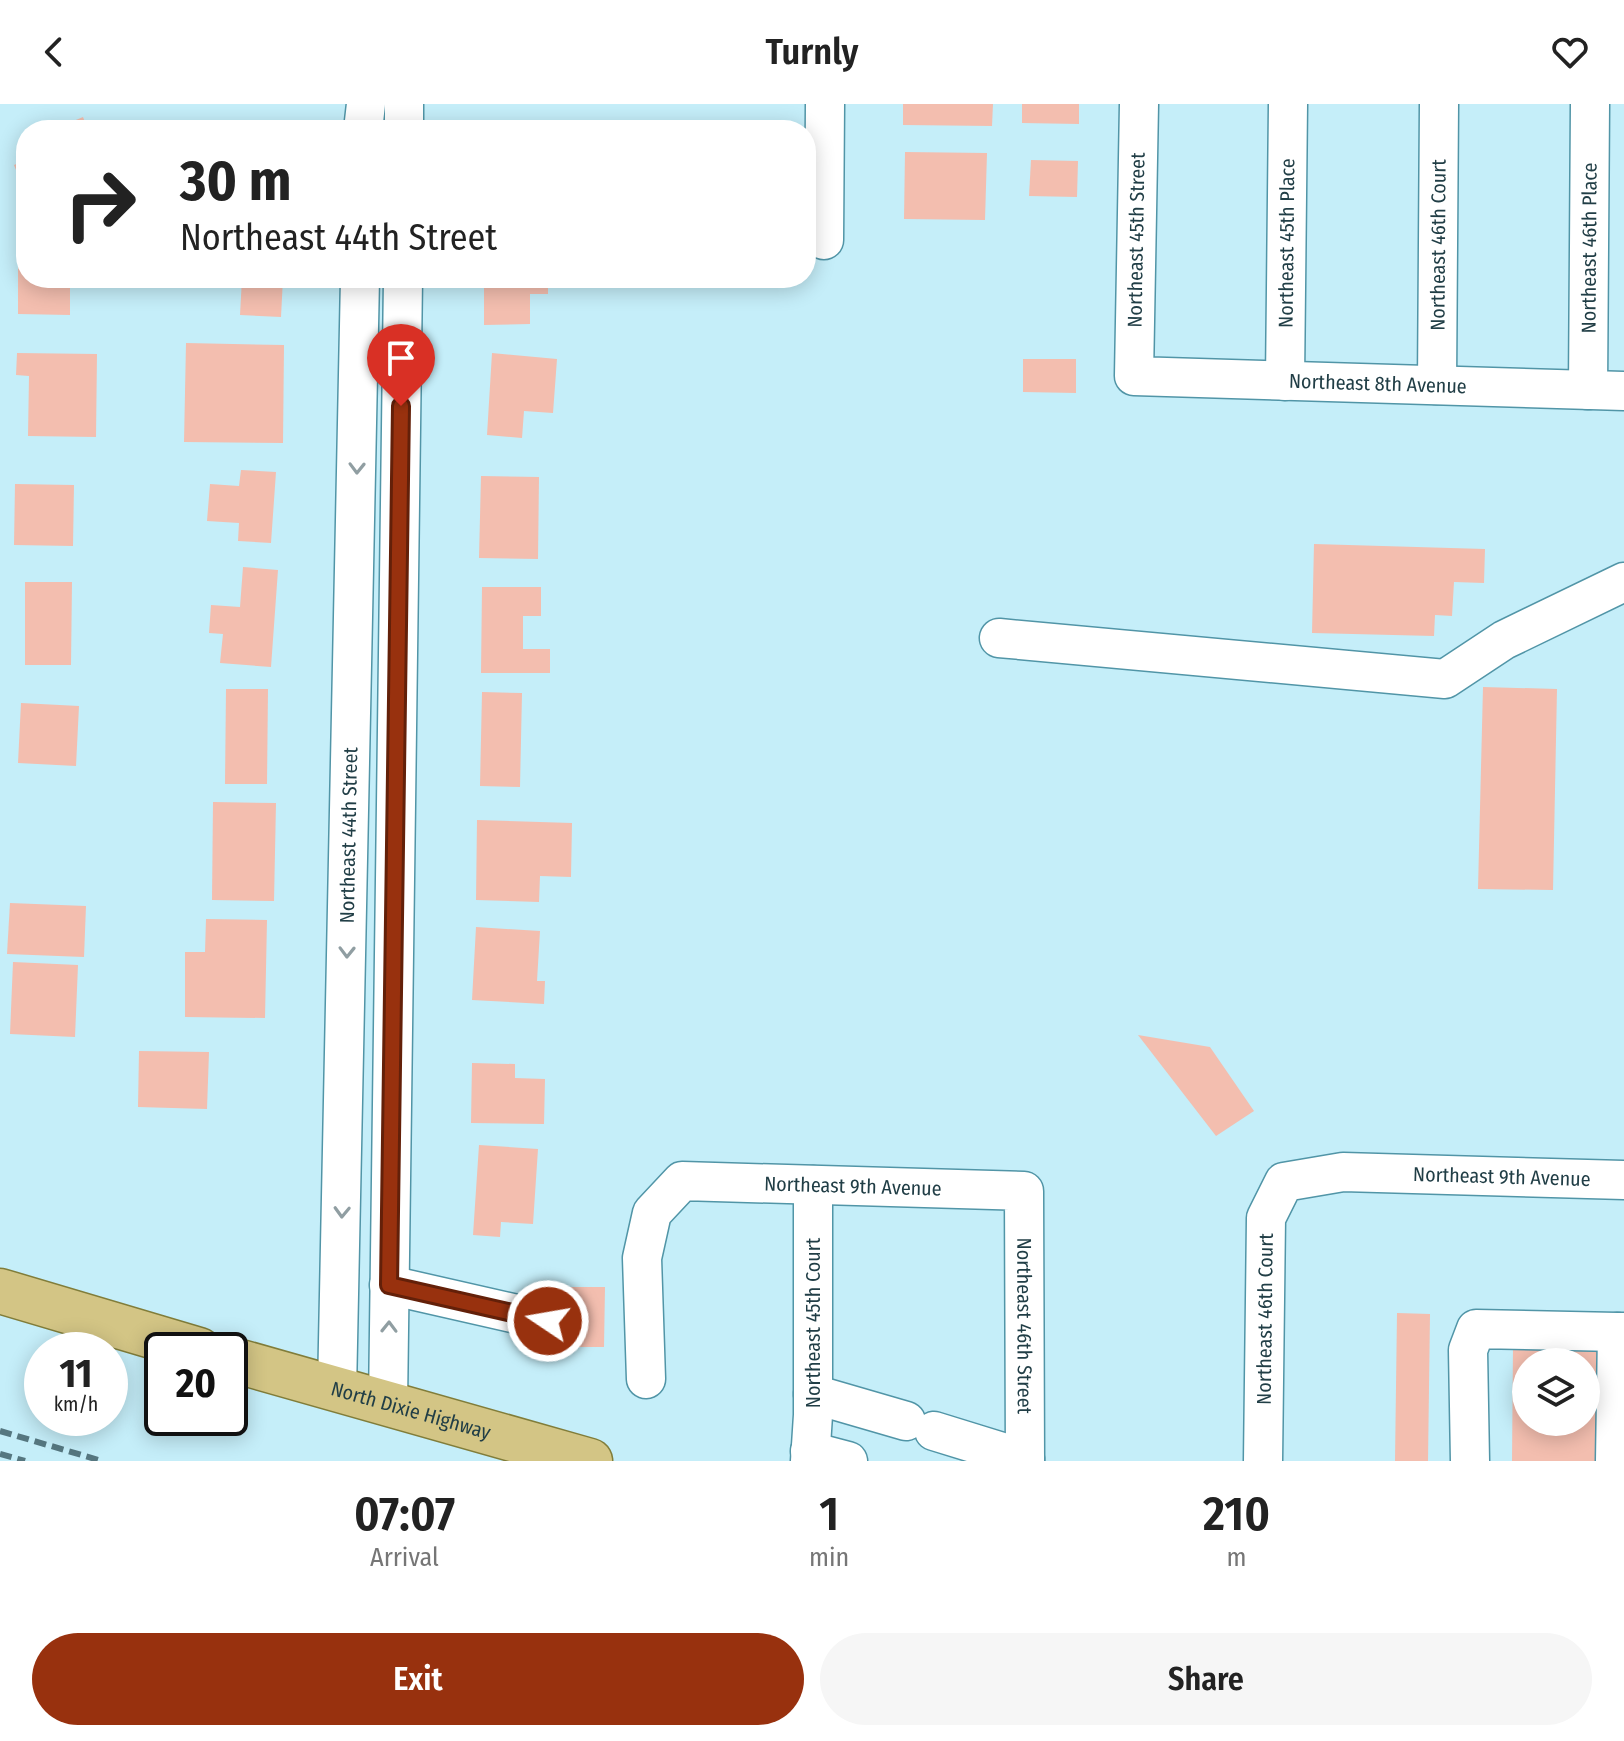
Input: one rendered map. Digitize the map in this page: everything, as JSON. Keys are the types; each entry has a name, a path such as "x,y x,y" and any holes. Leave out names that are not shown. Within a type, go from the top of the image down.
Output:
{"main road":[{"path":"0,1291 144,1334"},
{"name":"North Dixie Highway","path":"248,1364 590,1461"}],"street":[{"path":"824,240 825,104"},
{"name":"Northeast 45th Street","path":"1134,376 1139,104"},
{"name":"Northeast 45th Place","path":"1285,381 1288,104"},
{"name":"Northeast 46th Court","path":"1437,385 1439,104"},
{"name":"Northeast 46th Place","path":"1590,104 1606,391"},
{"name":"Northeast 44th Street","path":"337,1391 360,288"},
{"path":"388,1405 403,288"},
{"name":"Northeast 8th Avenue","path":"1134,376 1606,391"},
{"path":"999,638 1445,679 1504,640 1624,582"},
{"name":"Northeast 9th Avenue","path":"1284,1182 1343,1172 1624,1180"},
{"name":"Northeast 9th Avenue","path":"646,1379 642,1258 652,1213 682,1181 1024,1191"},
{"name":"Northeast 46th Court","path":"1263,1461 1266,1218 1284,1182"},
{"name":"Northeast 45th Court","path":"810,1456 813,1185"},
{"name":"Northeast 46th Street","path":"1024,1191 1025,1460"},
{"path":"389,1285 548,1321"},
{"path":"1470,1461 1468,1350 1476,1329 1620,1332 1615,1461"},
{"path":"813,1394 1025,1460"},
{"path":"810,1456 848,1461"}],"building":[{"path":"903,104 993,104 992,126 903,125"},
{"path":"1022,104 1079,104 1079,124 1022,123"},
{"path":"905,152 987,153 985,220 904,219"},
{"path":"1031,160 1078,161 1077,197 1029,196"},
{"path":"18,288 70,288 70,315 18,314"},
{"path":"241,288 282,288 281,317 240,315"},
{"path":"484,288 548,288 548,294 530,294 530,324 484,325"},
{"path":"186,343 284,345 283,443 184,442"},
{"path":"17,353 97,354 96,437 28,436 29,376 16,375"},
{"path":"492,353 557,359 553,413 524,411 522,438 487,435"},
{"path":"1023,359 1076,359 1076,393 1023,392"},
{"path":"241,470 276,472 271,543 238,541 239,523 207,521 210,484 239,486"},
{"path":"481,476 539,477 538,559 479,558"},
{"path":"15,484 74,485 73,546 14,545"},
{"path":"1314,544 1485,549 1484,583 1454,582 1452,616 1435,615 1434,636 1312,633"},
{"path":"243,567 278,570 271,667 220,663 223,634 209,633 211,605 240,607"},
{"path":"25,582 72,582 71,665 25,665"},
{"path":"482,587 541,587 541,616 523,616 523,649 550,649 550,673 481,673"},
{"path":"1483,687 1557,689 1553,890 1478,889"},
{"path":"226,689 268,689 267,784 225,784"},
{"path":"482,692 522,693 520,787 480,786"},
{"path":"21,703 79,706 76,766 18,763"},
{"path":"213,802 276,803 274,901 212,900"},
{"path":"477,820 572,823 571,877 540,876 539,902 476,900"},
{"path":"10,903 86,906 84,957 7,954"},
{"path":"206,919 267,920 265,1018 185,1017 185,952 205,952"},
{"path":"476,927 540,931 537,981 545,981 544,1004 472,1000"},
{"path":"13,962 78,965 75,1037 10,1034"},
{"path":"1138,1035 1210,1047 1254,1111 1216,1136"},
{"path":"139,1051 209,1052 207,1109 138,1107"},
{"path":"472,1063 515,1064 515,1078 545,1079 544,1124 471,1123"},
{"path":"479,1145 538,1149 533,1224 501,1222 500,1237 473,1235"},
{"path":"562,1287 605,1287 604,1347 562,1347"},
{"path":"1397,1313 1430,1314 1428,1461 1395,1461"},
{"path":"1513,1346 1599,1348 1513,1348"},
{"path":"1512,1436 1598,1436 1598,1461 1512,1461"}],"railway":[{"path":"0,1431 102,1461"},
{"path":"0,1454 25,1461"}],"route":[{"path":"401,406 389,1285 548,1321"}]}
